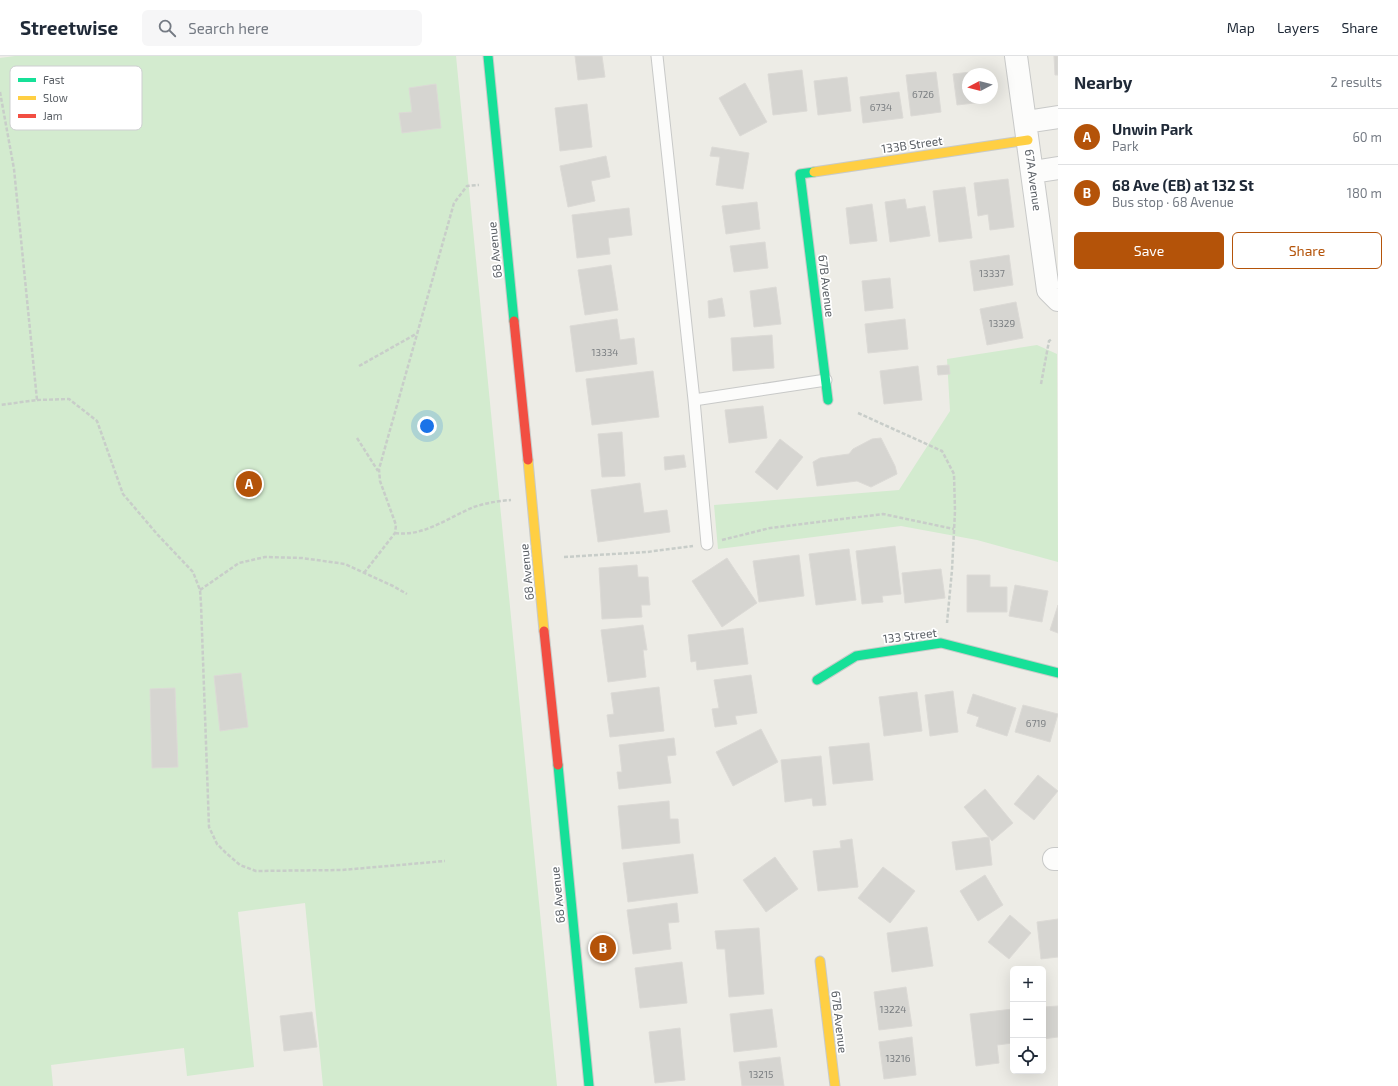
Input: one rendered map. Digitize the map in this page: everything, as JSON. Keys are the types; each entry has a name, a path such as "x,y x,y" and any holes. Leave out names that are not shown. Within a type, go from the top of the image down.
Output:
{"street":[{"name":"68 Avenue","path":"488,56 589,1086"},
{"name":"67A Avenue","path":"1016,56 1048,290 1058,300"},
{"path":"1027,131 1058,117"},
{"name":"133B Street","path":"800,174 1027,131"},
{"path":"1032,172 1058,168"},
{"name":"67B Avenue","path":"800,174 828,400"},
{"name":"133 Street","path":"817,680 856,656 941,643 1058,673"},
{"name":"67B Avenue","path":"820,962 835,1086"}],"lane":[{"path":"657,56 708,543"},
{"path":"694,400 826,380"}],"path":[{"path":"0,92 14,169 38,400"},
{"path":"364,573 395,533 396,525 380,481 380,462 454,203 467,186 479,185"},
{"path":"359,366 417,334"},
{"path":"1041,384 1049,341 1052,339"},
{"path":"0,405 38,400 69,399 97,421 123,494 157,534 193,572 200,590 209,827 217,844 240,865 256,871 342,870 445,861"},
{"path":"858,413 942,451 954,474 955,511 952,570 946,629"},
{"path":"357,438 379,473"},
{"path":"395,533 406,534 428,528 474,507 492,502 513,500"},
{"path":"564,557 647,552 708,543 770,528 883,514 954,529"},
{"path":"200,590 239,563 265,557 302,558 345,564 407,594"}],"green space":[{"path":"15,56 456,56 557,1086 323,1086 305,903 238,912 254,1067 187,1076 184,1048 51,1065 53,1086 0,1086 0,58"},
{"path":"1037,345 1057,354 1058,562 977,540 901,526 718,549 714,505 899,490 950,411 947,359"}],"building":[{"path":"575,56 602,56 605,77 578,80"},
{"path":"1054,56 1058,56 1058,75 1055,75"},
{"path":"802,70 807,111 773,115 768,74"},
{"path":"936,72 941,112 911,116 906,75"},
{"path":"962,73 962,104 966,104 957,105 953,74"},
{"path":"847,77 851,111 818,115 814,81"},
{"path":"745,83 767,122 740,136 719,98"},
{"path":"436,84 441,128 402,133 399,113 412,112 409,88"},
{"path":"899,92 903,118 863,123 860,97"},
{"path":"587,104 592,147 560,151 555,108"},
{"path":"712,147 749,153 743,189 716,185 720,157 710,156"},
{"path":"606,156 610,177 591,181 595,201 568,207 560,166"},
{"path":"1008,179 1014,227 990,230 988,214 978,216 974,183"},
{"path":"965,187 972,238 939,242 933,191"},
{"path":"905,199 907,209 925,206 930,236 890,242 885,202"},
{"path":"757,202 760,229 726,234 722,206"},
{"path":"872,204 877,241 850,244 846,208"},
{"path":"629,208 632,235 608,238 610,254 577,258 572,215"},
{"path":"765,242 768,268 734,272 730,246"},
{"path":"1009,255 1013,285 974,291 970,261"},
{"path":"611,265 618,310 585,315 578,270"},
{"path":"890,278 893,308 865,311 862,281"},
{"path":"776,287 781,324 754,327 750,291"},
{"path":"722,298 725,316 709,318 708,301"},
{"path":"1016,302 1023,338 987,345 980,309"},
{"path":"617,319 620,340 634,338 637,364 576,372 570,326"},
{"path":"905,319 908,349 868,353 865,324"},
{"path":"772,335 774,368 733,371 731,338"},
{"path":"949,365 950,374 938,375 937,366"},
{"path":"918,366 922,400 884,404 880,371"},
{"path":"653,371 659,417 592,425 586,379"},
{"path":"763,406 767,438 729,443 725,410"},
{"path":"622,432 625,476 602,477 598,434"},
{"path":"881,438 895,466 897,474 871,487 857,481 817,486 813,462 820,458 849,454 853,449 872,439"},
{"path":"780,439 803,457 777,490 755,472"},
{"path":"684,455 686,467 665,470 664,457"},
{"path":"640,483 644,513 667,510 670,532 598,542 591,490"},
{"path":"895,546 901,594 882,596 883,602 862,604 856,551"},
{"path":"849,549 856,600 816,605 809,554"},
{"path":"799,555 804,596 759,602 753,561"},
{"path":"727,558 757,603 722,627 692,581"},
{"path":"637,565 638,577 648,577 650,605 641,605 642,617 602,619 599,568"},
{"path":"941,569 945,598 905,603 902,573"},
{"path":"967,575 990,575 990,587 1007,587 1007,612 967,612"},
{"path":"1015,585 1048,591 1042,622 1009,616"},
{"path":"1058,605 1058,633 1050,630"},
{"path":"643,625 647,650 643,650 646,677 608,682 601,630"},
{"path":"743,628 748,664 697,670 696,661 691,662 688,635"},
{"path":"241,673 248,727 220,731 214,676"},
{"path":"751,675 757,713 735,716 737,724 715,727 712,709 719,708 714,680"},
{"path":"659,687 664,731 610,737 607,715 614,714 611,693"},
{"path":"175,688 178,767 152,768 150,689"},
{"path":"953,691 958,732 930,736 925,695"},
{"path":"917,692 922,731 884,736 879,697"},
{"path":"973,694 1016,708 1007,736 976,726 979,717 967,713"},
{"path":"1023,705 1058,714 1050,742 1015,732"},
{"path":"761,729 778,762 733,786 716,752"},
{"path":"674,738 676,755 667,756 671,783 619,789 617,772 622,772 619,745"},
{"path":"869,743 873,780 833,784 829,747"},
{"path":"821,756 826,805 813,806 812,798 785,802 781,760"},
{"path":"1038,775 1058,791 1034,820 1014,804"},
{"path":"985,789 1013,823 992,841 964,807"},
{"path":"669,801 670,819 678,819 680,843 622,849 618,806"},
{"path":"989,837 992,865 956,870 952,842"},
{"path":"852,839 858,887 818,891 813,851 841,848 840,841"},
{"path":"693,854 698,893 628,902 623,863"},
{"path":"775,857 798,889 766,912 743,880"},
{"path":"883,867 915,891 890,923 858,898"},
{"path":"985,875 1003,905 978,921 960,891"},
{"path":"677,903 679,922 668,923 671,949 633,954 627,910"},
{"path":"1010,915 1031,933 1009,959 988,942"},
{"path":"1058,919 1058,957 1041,959 1037,922"},
{"path":"927,927 933,966 892,972 887,933"},
{"path":"759,928 764,994 729,997 725,949 717,949 715,931"},
{"path":"682,962 687,1003 640,1008 635,968"},
{"path":"906,987 912,1026 879,1030 874,992"},
{"path":"1058,1006 1058,1037 1046,1039 1046,1007"},
{"path":"772,1009 777,1047 734,1052 730,1014"},
{"path":"1010,1009 1010,1043 997,1045 999,1063 976,1066 970,1014"},
{"path":"312,1012 317,1047 284,1051 280,1016"},
{"path":"680,1028 685,1080 655,1083 649,1032"},
{"path":"912,1037 916,1075 884,1079 879,1042"},
{"path":"780,1057 784,1086 742,1086 739,1062"}],"traffic: fast":[{"path":"488,56 514,321"},
{"path":"814,172 800,174 828,400"},
{"path":"817,680 856,656 941,643 1058,673"},
{"path":"558,765 589,1086"}],"traffic: slow":[{"path":"814,172 1028,140"},
{"path":"528,460 544,631"},
{"path":"820,961 835,1086"}],"traffic: jam":[{"path":"514,321 528,460"},
{"path":"544,631 558,765"}],"place":[{"name":"Unwin Park","path":"249,484"},
{"name":"68 Ave (EB) at 132 St","path":"603,948"}]}
